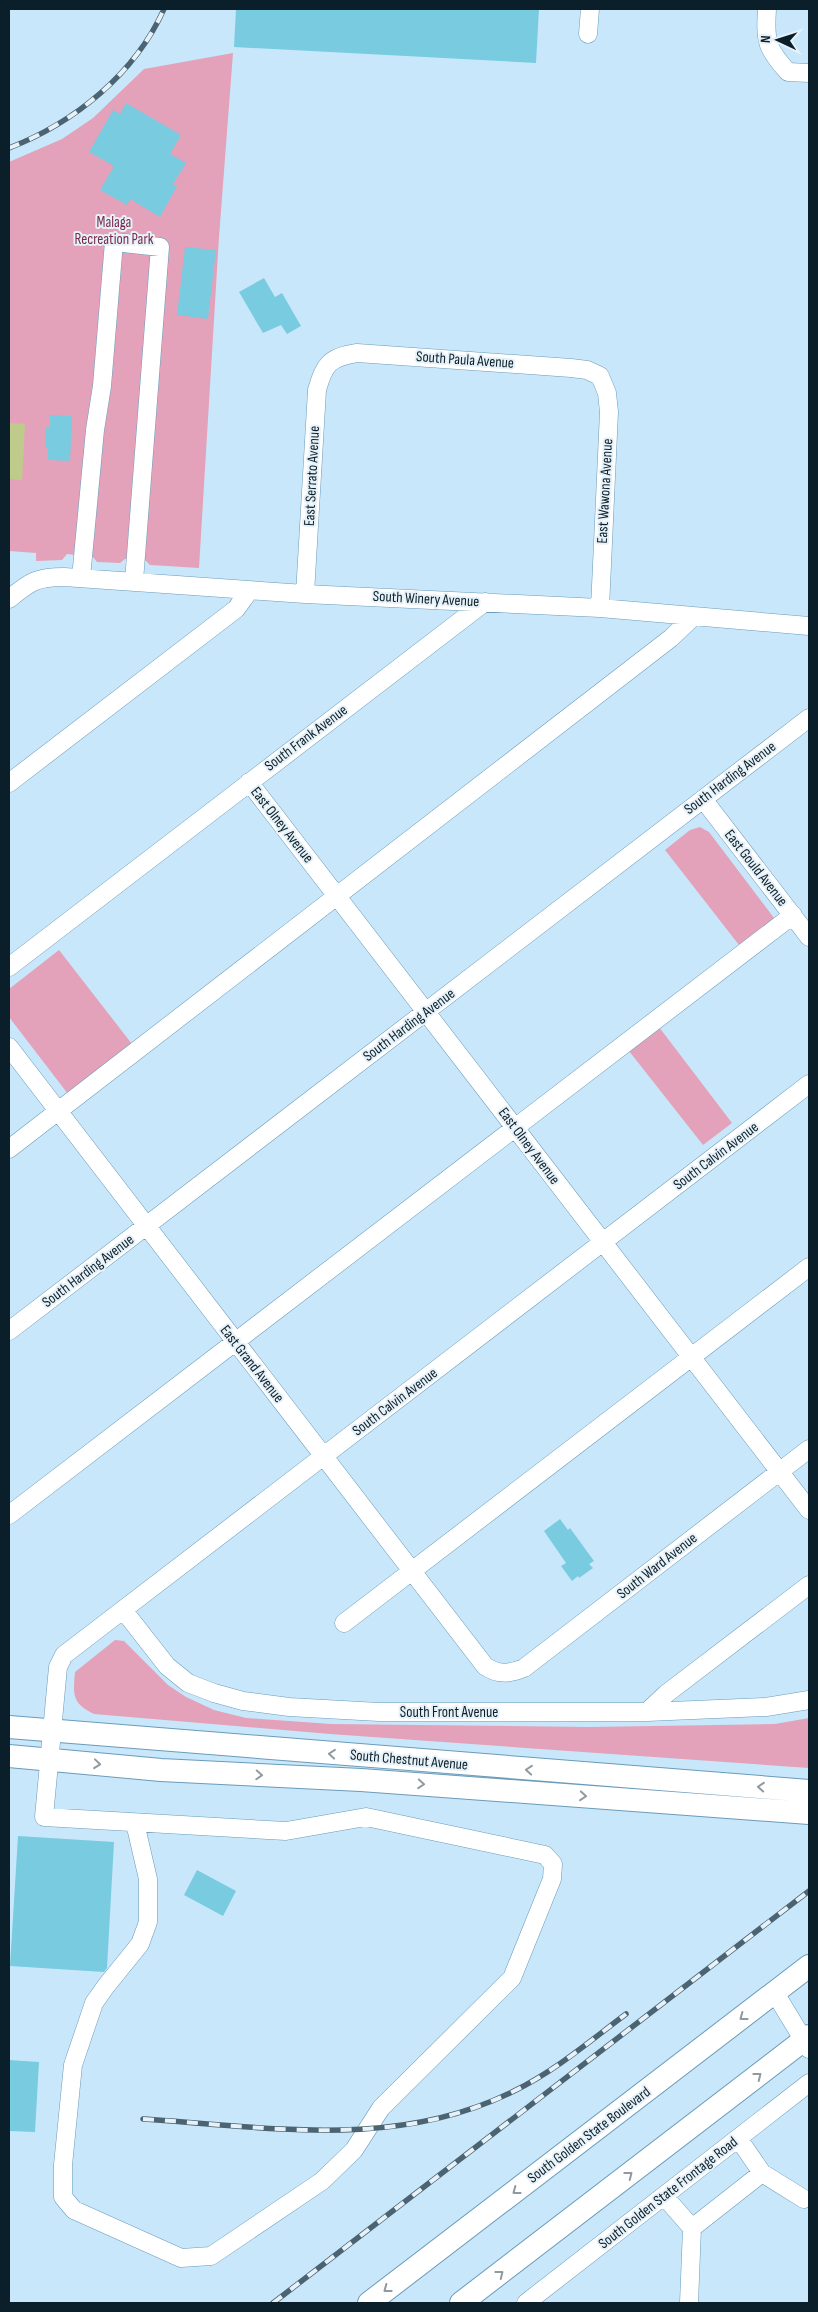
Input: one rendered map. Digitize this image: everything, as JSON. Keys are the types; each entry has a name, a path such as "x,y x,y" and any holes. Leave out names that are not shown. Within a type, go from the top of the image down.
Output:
{"main road":[{"name":"South Chestnut Avenue","path":"9,1727 809,1791"},
{"name":"South Chestnut Avenue","path":"9,1756 48,1758 161,1770 361,1780 804,1813"},
{"name":"South Golden State Boulevard","path":"370,2303 809,1966"},
{"path":"461,2303 807,2042"}],"street":[{"path":"588,34 590,9"},
{"path":"767,9 765,37 774,57 788,72 809,73"},
{"path":"80,578 95,430 102,386 114,242 160,247 134,581"},
{"name":"South Paula Avenue","path":"330,361 342,355 356,353 571,368 587,370 600,376"},
{"name":"East Serrato Avenue","path":"305,594 317,390 321,375 330,361"},
{"name":"East Wawona Avenue","path":"600,376 607,393 609,412 600,608"},
{"name":"South Winery Avenue","path":"9,599 25,586 43,577 80,578 305,594 600,608 809,626"},
{"path":"9,783 236,609 250,590"},
{"name":"South Frank Avenue","path":"9,967 485,602"},
{"path":"9,1149 663,644 694,616"},
{"name":"South Harding Avenue","path":"9,1332 809,718"},
{"name":"East Olney Avenue","path":"249,782 809,1510"},
{"name":"East Gould Avenue","path":"703,799 809,937"},
{"path":"9,1515 237,1343 514,1127 793,915"},
{"name":"East Grand Avenue","path":"9,1047 485,1666 500,1673"},
{"name":"South Calvin Avenue","path":"135,1823 44,1818 48,1758 58,1667 64,1655 809,1084"},
{"path":"344,1623 809,1267"},
{"name":"South Ward Avenue","path":"500,1673 512,1673 524,1668 809,1449"},
{"path":"647,1712 666,1694 809,1585"},
{"name":"South Front Avenue","path":"124,1610 167,1666 188,1683 243,1701 289,1707 379,1712 647,1712 766,1707 809,1700"},
{"path":"366,1817 545,1855 553,1864 552,1880 512,1978 381,2108 354,2150 322,2181 211,2256 181,2258 74,2210 63,2197 63,2165 72,2065 94,2003 140,1944 148,1922 148,1879 135,1823 286,1830 366,1817"},
{"path":"775,1993 807,2042"},
{"name":"South Golden State Frontage Road","path":"526,2303 809,2083"},
{"path":"738,2138 762,2173 804,2199"},
{"path":"692,2228 762,2173"},
{"path":"664,2196 692,2228 689,2303"}],"green space":[{"name":"Malaga Recreation Park","path":"233,53 219,237 199,568 150,565 146,561 125,559 120,563 97,562 93,557 67,554 62,560 36,561 36,553 9,551 9,162 62,139 93,118 144,69"},
{"path":"700,827 709,832 774,918 739,945 665,850 690,830"},
{"path":"59,950 132,1044 68,1094 9,1017 9,989"},
{"path":"659,1027 732,1123 703,1145 629,1051"},
{"path":"115,1640 124,1641 168,1685 186,1697 214,1710 246,1718 331,1724 590,1727 775,1724 809,1718 809,1768 330,1734 94,1714 81,1706 76,1698 74,1692 75,1672"}],"shaded area":[{"path":"9,423 25,424 22,480 9,479"}],"building":[{"path":"236,9 539,9 536,63 234,47"},
{"path":"126,103 181,135 170,154 186,163 173,184 177,186 160,217 130,199 127,205 100,190 114,166 89,152 113,110 120,114"},
{"path":"185,247 216,250 208,319 177,315"},
{"path":"264,278 275,297 282,293 301,326 287,334 281,325 263,333 239,292"},
{"path":"50,415 72,416 70,461 48,460 48,447 45,447 46,427 50,427"},
{"path":"560,1519 568,1530 570,1528 594,1561 589,1564 593,1568 572,1581 561,1566 566,1563 544,1531"},
{"path":"18,1836 114,1842 107,1968 104,1972 10,1966"},
{"path":"197,1870 236,1891 223,1916 184,1895"},
{"path":"9,2060 39,2062 35,2132 9,2131"}],"railway":[{"path":"9,148 57,125 100,94 137,55 152,33 164,9"},
{"path":"273,2303 809,1891"},
{"path":"143,2119 285,2129 332,2130 378,2128 424,2121 469,2109 514,2091 572,2055 626,2014"}]}
